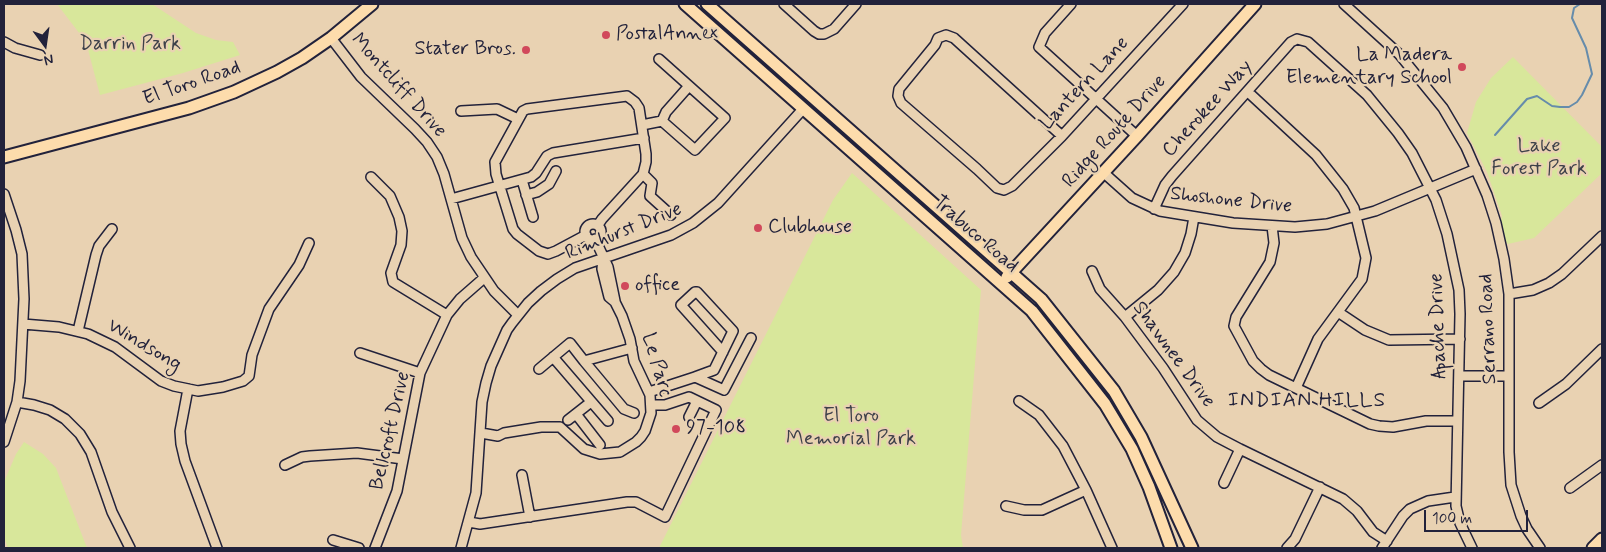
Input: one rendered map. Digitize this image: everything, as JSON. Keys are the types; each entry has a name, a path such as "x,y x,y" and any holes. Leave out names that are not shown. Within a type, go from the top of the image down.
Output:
{"main road":[{"name":"El Toro Road","path":"4,157 213,100 277,72 331,38 372,4"},
{"name":"Trabuco Road","path":"685,4 1032,311 1106,404 1132,449 1149,487 1172,548"},
{"path":"697,4 702,8 710,6"},
{"name":"Ridge Route Drive","path":"1001,283 1104,173 1255,4"},
{"name":"Trabuco Road","path":"710,6 1040,299 1114,392 1140,437 1192,548"},
{"path":"781,70 783,78 803,102 803,109 818,114 848,139 858,138"},
{"path":"897,192 910,196 934,215 946,215"},
{"path":"1593,548 1602,539"}],"street":[{"path":"784,4 819,34 824,34 834,29 856,4"},
{"path":"1071,4 1045,33 1039,47 1137,136"},
{"name":"Lantern Lane","path":"1062,136 954,38 946,35 938,38 899,89 898,96 901,103 997,188 1004,190 1012,186 1062,136 1183,4"},
{"name":"Serrano Road","path":"1344,4 1399,54 1430,91 1454,125 1487,195 1496,223 1504,259 1508,294 1511,485 1524,523 1540,548"},
{"name":"Montcliff Drive","path":"331,38 361,77 427,142 437,157 444,174 462,238 476,266 499,296 518,316"},
{"name":"Cherokee Way","path":"1154,209 1165,185 1172,176 1291,42 1297,39"},
{"name":"Apache Drive","path":"1297,39 1308,42 1373,101 1412,153 1431,189 1447,234 1459,290 1460,340 1455,497 1460,523 1472,548"},
{"path":"4,42 15,48 40,55"},
{"path":"642,124 662,121 695,150 725,118 658,59"},
{"path":"662,121 666,112 689,86"},
{"path":"1248,92 1316,155 1346,192 1356,217 1366,258 1362,279 1318,339 1296,388"},
{"path":"586,235 552,253 544,253 515,232 496,174 495,162 523,111 627,96 639,108 646,162 643,174 598,225"},
{"path":"461,110 497,109 518,119"},
{"name":"Rimhurst Drive","path":"461,548 476,492 482,402 491,366 507,330 528,303 557,279 575,268 671,235 693,223 718,203 803,109"},
{"path":"451,199 534,175 547,156 552,153 644,138"},
{"name":"Shoshone Drive","path":"1104,173 1124,192 1154,209 1168,213 1272,226 1295,227 1327,224 1375,211 1476,169"},
{"path":"526,196 537,192 549,184 556,171"},
{"path":"643,174 652,183 650,196 671,216"},
{"path":"371,177 390,196 399,217 402,232 401,244 391,273 393,282 447,315"},
{"path":"522,180 533,217"},
{"path":"4,194 20,242 23,260 23,324 20,381 17,402 4,442"},
{"path":"1125,317 1158,290 1174,272 1185,253 1194,217"},
{"path":"593,224 598,225 601,233 595,239 590,239 586,235 585,230 593,224"},
{"path":"1272,226 1273,248 1270,262 1236,318 1234,326 1253,361 1268,375 1370,424 1393,427 1426,421 1457,421"},
{"path":"78,331 96,255 112,229"},
{"path":"1508,294 1533,290 1549,283 1562,274 1602,236"},
{"name":"Le Parc","path":"481,433 489,430 499,430 504,433 541,427 560,427 584,449 600,454 611,454 628,448 641,438 648,423 651,405 649,392 634,360 626,328 614,302 603,258 595,239"},
{"name":"Windsong","path":"23,324 59,327 98,338 114,347 161,381 188,390 223,388 243,381 249,376 252,355 269,309 299,265 308,243"},
{"name":"Shawnee Drive","path":"1092,272 1100,288 1125,317 1163,368 1197,420 1217,437 1343,499 1384,544"},
{"name":"Bellcroft Drive","path":"375,548 397,491 420,373 447,315 460,299 484,278"},
{"path":"649,392 714,370 733,331 698,292 695,292 681,305 722,352"},
{"path":"1338,312 1366,330 1389,340 1460,340"},
{"path":"695,377 724,390 751,338"},
{"path":"539,369 570,343 624,409 634,413"},
{"path":"584,361 632,348"},
{"path":"1538,403 1566,384 1602,349"},
{"path":"360,353 420,373"},
{"path":"553,357 608,422"},
{"path":"1459,376 1509,376"},
{"path":"188,390 180,431 180,444 217,548"},
{"path":"469,522 480,524 627,502 636,502 664,517 716,410 688,397 665,405 651,405"},
{"path":"689,417 697,401"},
{"path":"1019,401 1039,415 1063,446 1086,490 1112,548"},
{"path":"17,402 50,410 65,419 80,434 91,452 112,512 130,548"},
{"path":"568,420 590,402"},
{"path":"576,414 600,445"},
{"path":"1224,483 1240,449"},
{"path":"285,465 302,457 343,453 371,454 403,460"},
{"path":"1570,488 1602,466"},
{"path":"522,475 530,517"},
{"path":"1287,548 1295,539 1320,488"},
{"path":"1006,506 1024,510 1042,510 1086,490"},
{"path":"1384,544 1403,516 1415,507 1428,501 1455,497"},
{"path":"334,540 359,548"}],"green space":[{"name":"Darrin Park","path":"57,4 152,4 196,33 216,40 233,42 240,55 183,73 100,95 86,42"},
{"name":"Lake Forest Park","path":"1513,57 1602,147 1602,173 1534,238 1508,244 1498,234 1502,216 1487,172 1467,133 1476,102 1491,78"},
{"name":"El Toro Memorial Park","path":"852,173 981,290 961,535 963,548 659,548 833,200"},
{"path":"24,442 43,454 56,468 87,548 8,548 4,537 4,482 16,454"}],"waterway":[{"path":"1495,135 1527,99 1537,96 1552,106 1569,107 1577,102 1582,95 1592,74 1586,48 1572,18 1574,8 1580,4"}],"place":[{"name":"PostalAnnex","path":"606,35"},
{"name":"Stater Bros.","path":"526,50"},
{"name":"La Madera Elementary School","path":"1462,67"},
{"name":"Clubhouse","path":"758,228"},
{"name":"office","path":"625,286"},
{"name":"97-108","path":"676,429"}],"district":[{"name":"INDIAN HILLS","path":"1307,402"}]}
